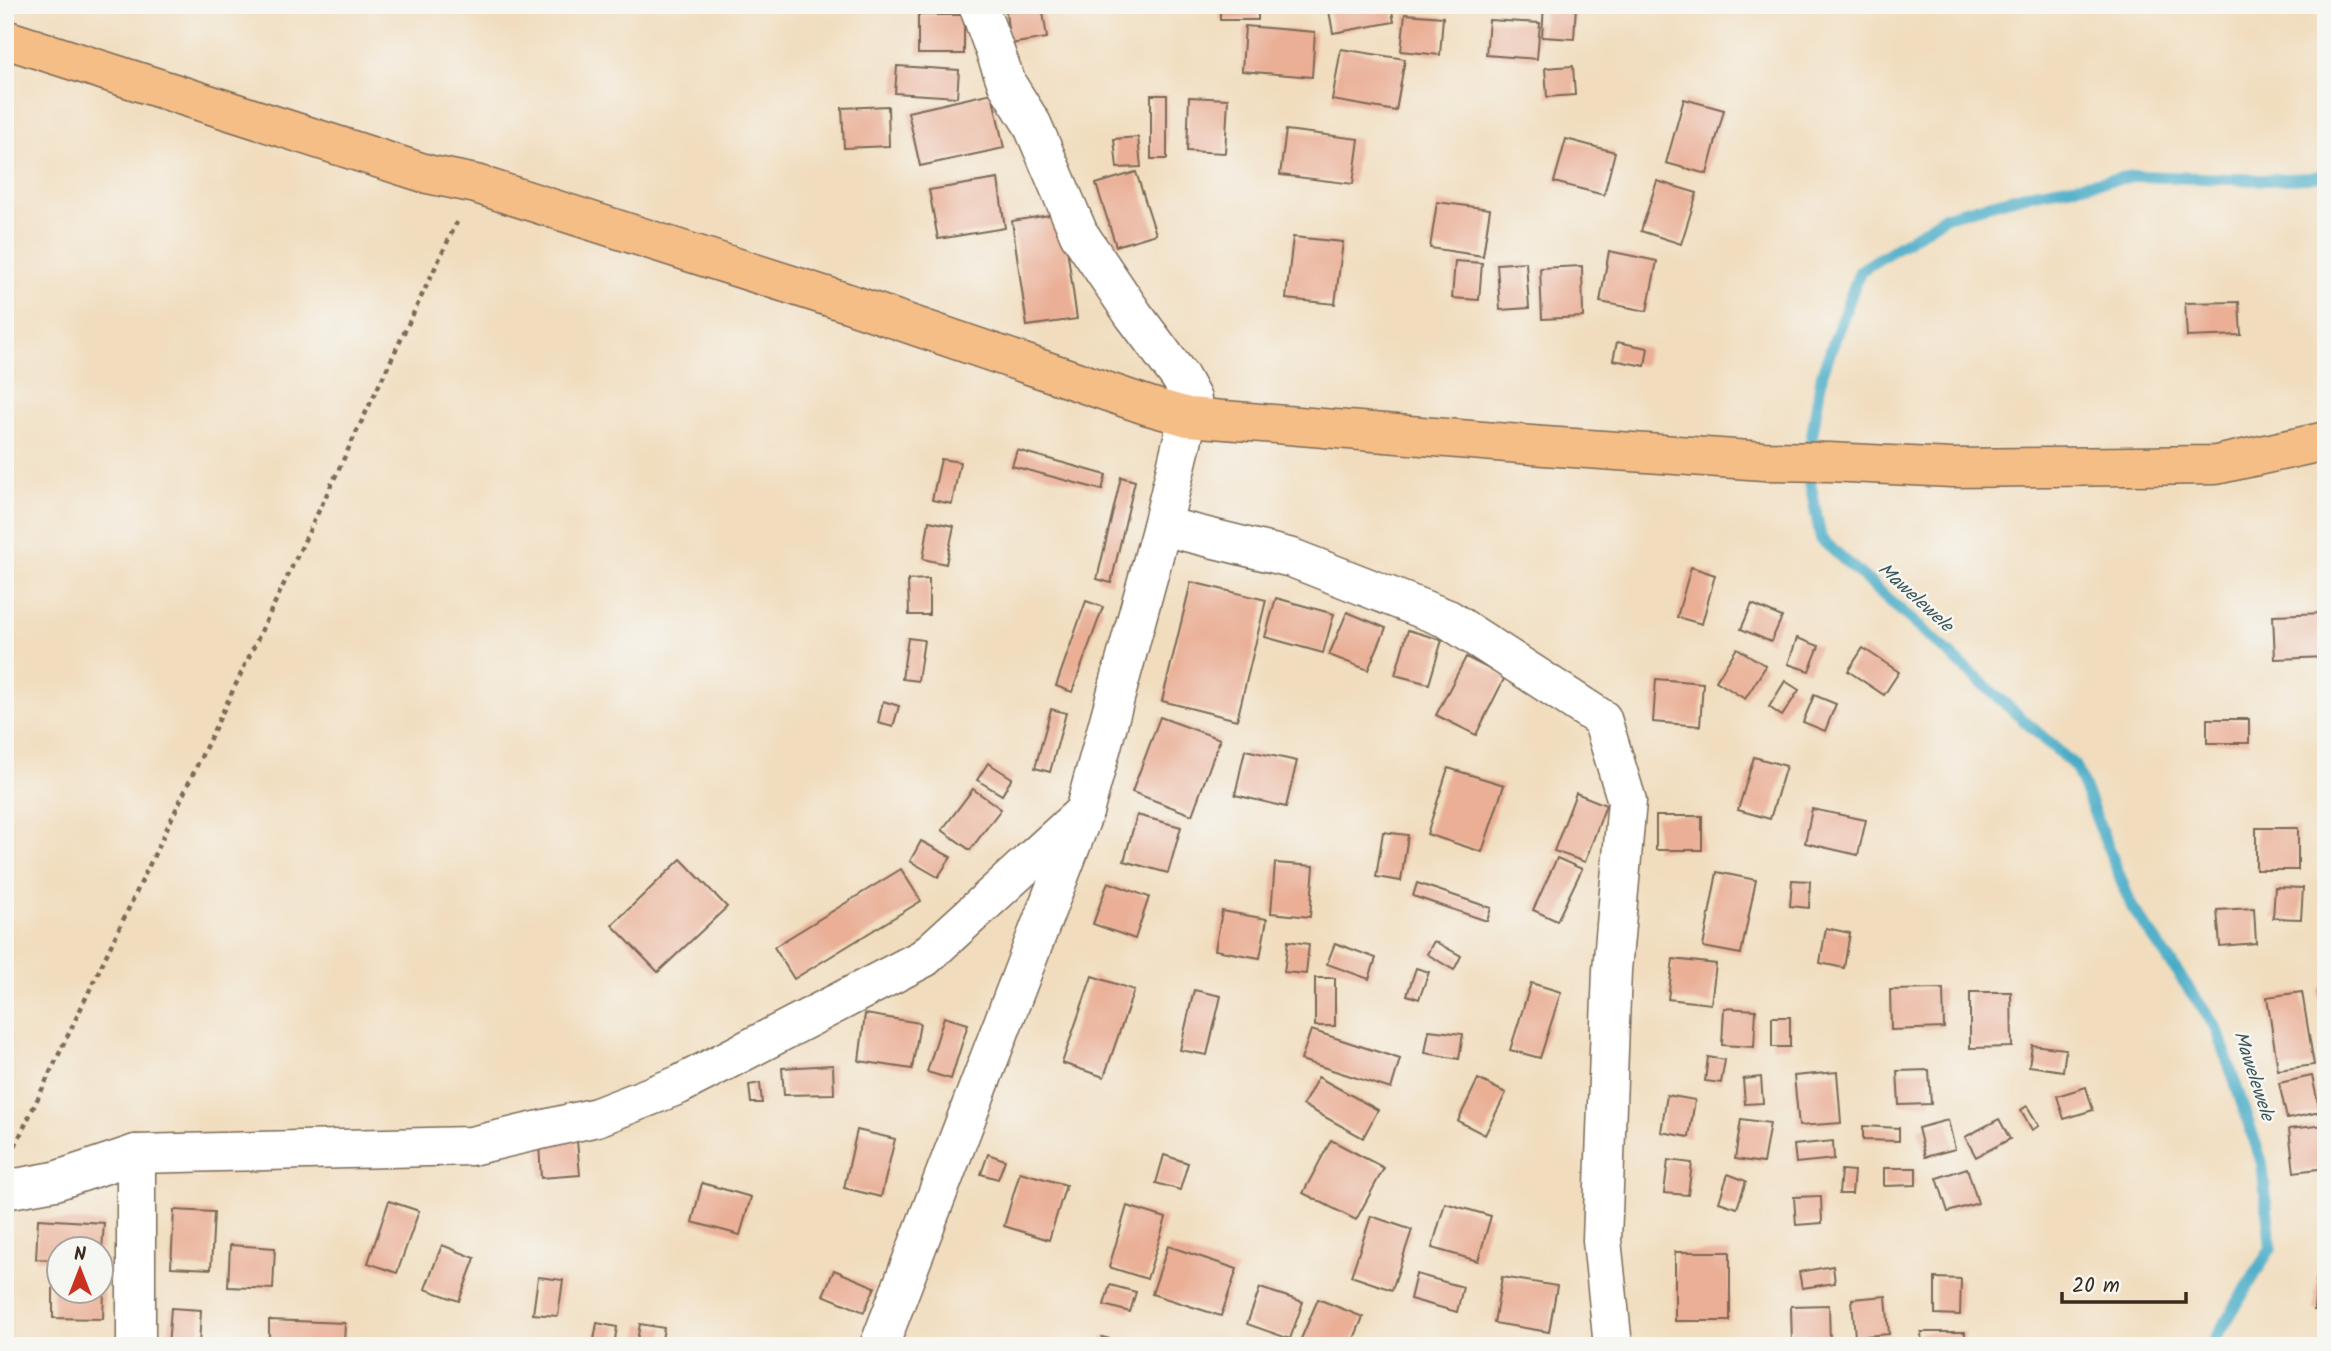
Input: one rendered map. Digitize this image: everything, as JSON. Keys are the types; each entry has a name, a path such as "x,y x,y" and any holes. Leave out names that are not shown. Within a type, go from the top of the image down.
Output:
{"main road":[{"path":"5,39 427,174 476,184 845,302 1188,417 1764,461 1829,461 1952,468 2216,465 2326,441"}],"street":[{"path":"879,1346 1084,813 1162,526 1192,399 1180,377 1079,234 1032,124 1007,84 978,5"},
{"path":"1162,526 1292,558 1448,619 1602,719 1627,802 1612,970 1602,1240 1613,1346"},
{"path":"5,1191 55,1181 136,1154 471,1146 597,1117 679,1086 924,958 1084,813"},
{"path":"136,1154 136,1346"}],"path":[{"path":"11,1153 476,184"}],"building":[{"path":"1005,5 1042,5 1047,38 1010,44"},
{"path":"1220,5 1258,5 1258,20 1220,20"},
{"path":"1328,5 1391,5 1394,22 1333,33"},
{"path":"1544,5 1576,5 1574,39 1542,37"},
{"path":"1405,14 1443,17 1440,55 1401,51"},
{"path":"918,15 964,15 964,54 918,54"},
{"path":"1489,20 1540,23 1537,59 1486,55"},
{"path":"1245,26 1315,32 1312,77 1242,71"},
{"path":"1341,49 1405,59 1396,111 1332,100"},
{"path":"897,66 959,70 957,97 895,93"},
{"path":"1573,66 1575,95 1547,97 1545,68"},
{"path":"992,93 1004,148 920,166 908,112"},
{"path":"1151,95 1167,95 1167,159 1151,159"},
{"path":"1189,97 1228,99 1225,153 1187,151"},
{"path":"1684,99 1724,110 1707,174 1666,163"},
{"path":"888,106 889,146 844,148 842,108"},
{"path":"1286,130 1359,139 1353,184 1280,175"},
{"path":"1138,137 1141,167 1117,168 1114,139"},
{"path":"1566,139 1615,152 1604,195 1554,182"},
{"path":"1136,172 1156,234 1116,246 1096,184"},
{"path":"998,179 1005,228 938,239 929,190"},
{"path":"1657,181 1697,193 1681,244 1641,231"},
{"path":"1437,202 1490,209 1483,256 1430,248"},
{"path":"1062,213 1077,319 1027,326 1012,221"},
{"path":"1293,237 1343,242 1335,304 1286,299"},
{"path":"1609,251 1657,261 1647,311 1600,302"},
{"path":"1455,261 1482,263 1479,300 1452,298"},
{"path":"1526,262 1529,308 1500,310 1497,264"},
{"path":"1582,266 1583,317 1542,319 1540,268"},
{"path":"2239,302 2241,335 2187,337 2185,303"},
{"path":"1617,342 1648,348 1645,366 1613,360"},
{"path":"1017,450 1106,475 1102,490 1012,466"},
{"path":"941,459 960,462 952,504 932,500"},
{"path":"1121,477 1135,481 1111,583 1097,579"},
{"path":"929,521 954,526 946,564 923,559"},
{"path":"1691,567 1715,575 1702,624 1677,617"},
{"path":"929,579 929,615 909,615 908,580"},
{"path":"1191,582 1266,600 1237,720 1162,701"},
{"path":"1276,598 1334,614 1323,653 1265,637"},
{"path":"1086,601 1103,607 1072,692 1056,686"},
{"path":"1752,604 1782,617 1771,642 1741,629"},
{"path":"1347,612 1386,628 1368,670 1329,655"},
{"path":"2326,613 2326,657 2275,659 2273,615"},
{"path":"1408,630 1442,640 1429,684 1395,675"},
{"path":"908,638 924,640 918,681 902,679"},
{"path":"1797,638 1819,646 1809,671 1788,664"},
{"path":"1737,648 1766,666 1745,699 1716,681"},
{"path":"1863,648 1899,672 1884,695 1848,671"},
{"path":"1466,657 1505,677 1476,735 1436,715"},
{"path":"1656,679 1703,683 1700,726 1653,722"},
{"path":"1785,681 1799,690 1782,716 1769,707"},
{"path":"1814,695 1836,704 1825,731 1803,722"},
{"path":"883,701 899,706 893,727 878,723"},
{"path":"1051,709 1066,713 1050,772 1035,768"},
{"path":"1160,717 1220,739 1192,815 1132,792"},
{"path":"2207,719 2249,719 2249,743 2207,743"},
{"path":"1245,750 1297,761 1286,807 1235,795"},
{"path":"1754,757 1786,766 1770,819 1738,810"},
{"path":"988,763 1012,778 1002,795 977,780"},
{"path":"1448,768 1504,785 1482,852 1427,834"},
{"path":"973,789 1001,809 970,850 942,830"},
{"path":"1576,793 1606,805 1585,862 1554,851"},
{"path":"1812,809 1866,820 1858,855 1805,843"},
{"path":"1137,815 1181,827 1168,873 1124,861"},
{"path":"1656,816 1702,816 1702,850 1656,850"},
{"path":"2256,828 2298,828 2298,870 2256,870"},
{"path":"1383,832 1408,835 1401,881 1376,877"},
{"path":"921,841 951,857 938,877 910,861"},
{"path":"1557,858 1582,869 1557,921 1533,910"},
{"path":"681,859 727,907 658,972 612,925"},
{"path":"1275,863 1314,866 1310,917 1271,913"},
{"path":"901,869 921,901 794,979 774,947"},
{"path":"1717,872 1756,880 1741,954 1703,947"},
{"path":"1792,880 1810,881 1809,908 1790,906"},
{"path":"1108,882 1149,897 1135,939 1093,924"},
{"path":"1417,883 1491,908 1487,921 1413,896"},
{"path":"2275,887 2303,888 2301,919 2273,918"},
{"path":"2254,908 2256,943 2220,946 2217,910"},
{"path":"1222,911 1267,919 1260,958 1215,950"},
{"path":"1826,928 1850,933 1844,968 1820,963"},
{"path":"1288,941 1309,944 1306,974 1284,972"},
{"path":"1434,941 1461,956 1454,970 1427,954"},
{"path":"1335,943 1376,958 1369,979 1327,964"},
{"path":"1673,959 1716,964 1711,1004 1668,999"},
{"path":"1416,968 1429,972 1419,999 1407,995"},
{"path":"1092,976 1134,990 1104,1077 1062,1063"},
{"path":"1315,978 1335,978 1335,1026 1315,1026"},
{"path":"1531,983 1561,992 1540,1058 1510,1050"},
{"path":"2326,988 2326,1036 2324,1036 2318,989"},
{"path":"1943,989 1944,1028 1891,1030 1890,990"},
{"path":"1194,990 1221,996 1207,1055 1180,1050"},
{"path":"1970,992 2011,992 2012,1047 1970,1048"},
{"path":"2302,992 2314,1065 2278,1070 2267,997"},
{"path":"1724,1008 1756,1010 1754,1047 1722,1045"},
{"path":"865,1014 920,1023 912,1069 859,1061"},
{"path":"944,1017 968,1024 951,1079 927,1072"},
{"path":"1772,1017 1790,1017 1790,1047 1772,1047"},
{"path":"1311,1030 1400,1059 1391,1089 1301,1060"},
{"path":"1429,1030 1463,1034 1459,1059 1425,1053"},
{"path":"2032,1045 2066,1049 2063,1071 2029,1066"},
{"path":"1708,1057 1725,1060 1721,1083 1705,1081"},
{"path":"833,1065 834,1094 784,1095 782,1068"},
{"path":"1929,1070 1931,1104 1899,1105 1897,1071"},
{"path":"1837,1072 1841,1123 1799,1126 1794,1076"},
{"path":"2312,1076 2320,1112 2287,1119 2279,1083"},
{"path":"1318,1077 1378,1110 1363,1138 1303,1105"},
{"path":"1761,1077 1763,1103 1745,1104 1743,1079"},
{"path":"1478,1079 1506,1093 1485,1135 1458,1121"},
{"path":"760,1083 762,1103 751,1103 749,1085"},
{"path":"2086,1087 2093,1110 2064,1119 2057,1096"},
{"path":"1667,1095 1695,1100 1689,1137 1661,1132"},
{"path":"2027,1106 2039,1126 2032,1130 2021,1110"},
{"path":"1741,1119 1770,1123 1763,1163 1735,1159"},
{"path":"1999,1119 2010,1139 1976,1157 1965,1137"},
{"path":"1948,1120 1955,1149 1925,1157 1918,1128"},
{"path":"2326,1125 2326,1168 2294,1172 2289,1129"},
{"path":"1863,1126 1899,1128 1899,1141 1863,1140"},
{"path":"857,1130 895,1139 881,1197 844,1188"},
{"path":"1331,1140 1384,1168 1356,1220 1303,1193"},
{"path":"577,1141 580,1175 541,1178 539,1143"},
{"path":"1833,1141 1834,1159 1796,1163 1794,1145"},
{"path":"988,1154 1005,1160 998,1179 981,1174"},
{"path":"1164,1155 1188,1163 1180,1190 1156,1183"},
{"path":"1668,1160 1692,1163 1688,1195 1664,1193"},
{"path":"1884,1168 1916,1168 1916,1185 1884,1186"},
{"path":"1967,1168 1978,1203 1948,1212 1937,1178"},
{"path":"1841,1170 1854,1171 1852,1194 1839,1194"},
{"path":"1020,1172 1066,1185 1049,1240 1004,1226"},
{"path":"1728,1174 1746,1181 1737,1208 1719,1202"},
{"path":"702,1183 751,1197 740,1235 692,1222"},
{"path":"1821,1196 1822,1223 1796,1225 1794,1197"},
{"path":"389,1201 419,1211 397,1273 368,1263"},
{"path":"1445,1203 1491,1216 1478,1261 1432,1248"},
{"path":"1127,1206 1166,1218 1147,1279 1109,1267"},
{"path":"174,1210 214,1212 211,1269 171,1267"},
{"path":"1371,1216 1412,1230 1392,1290 1351,1276"},
{"path":"38,1219 104,1223 103,1236 46,1236 46,1259 36,1259"},
{"path":"230,1245 275,1248 273,1289 228,1287"},
{"path":"442,1245 475,1258 459,1301 425,1289"},
{"path":"1168,1246 1237,1269 1221,1316 1152,1294"},
{"path":"1675,1252 1730,1252 1730,1321 1675,1321"},
{"path":"2318,1263 2326,1264 2326,1311 2314,1310"},
{"path":"1833,1266 1835,1283 1802,1288 1799,1272"},
{"path":"834,1270 875,1287 864,1312 823,1295"},
{"path":"1416,1274 1463,1287 1457,1312 1410,1299"},
{"path":"538,1277 563,1280 558,1316 533,1314"},
{"path":"1502,1277 1557,1286 1549,1332 1494,1323"},
{"path":"1935,1278 1961,1279 1960,1315 1935,1314"},
{"path":"1110,1285 1136,1292 1130,1312 1104,1305"},
{"path":"1260,1288 1303,1302 1290,1339 1247,1324"},
{"path":"1886,1296 1889,1334 1855,1337 1852,1299"},
{"path":"1318,1299 1363,1317 1351,1346 1298,1346"},
{"path":"1829,1305 1830,1346 1792,1346 1791,1306"},
{"path":"53,1306 103,1306 103,1319 53,1318"},
{"path":"171,1308 201,1310 199,1346 168,1346"},
{"path":"269,1320 345,1323 344,1346 269,1346"},
{"path":"597,1323 617,1327 614,1346 593,1346"},
{"path":"640,1324 664,1328 661,1346 636,1346"},
{"path":"1921,1332 1965,1332 1965,1346 1922,1346"},
{"path":"1102,1337 1126,1343 1126,1346 1100,1346"}],"waterway":[{"name":"Mawelewele","path":"2211,1346 2271,1248 2262,1163 2217,1029 2132,907 2076,767 1821,539 1807,466 1822,374 1860,271 1946,216 2033,193 2134,176 2264,180 2309,178 2326,174"}]}
